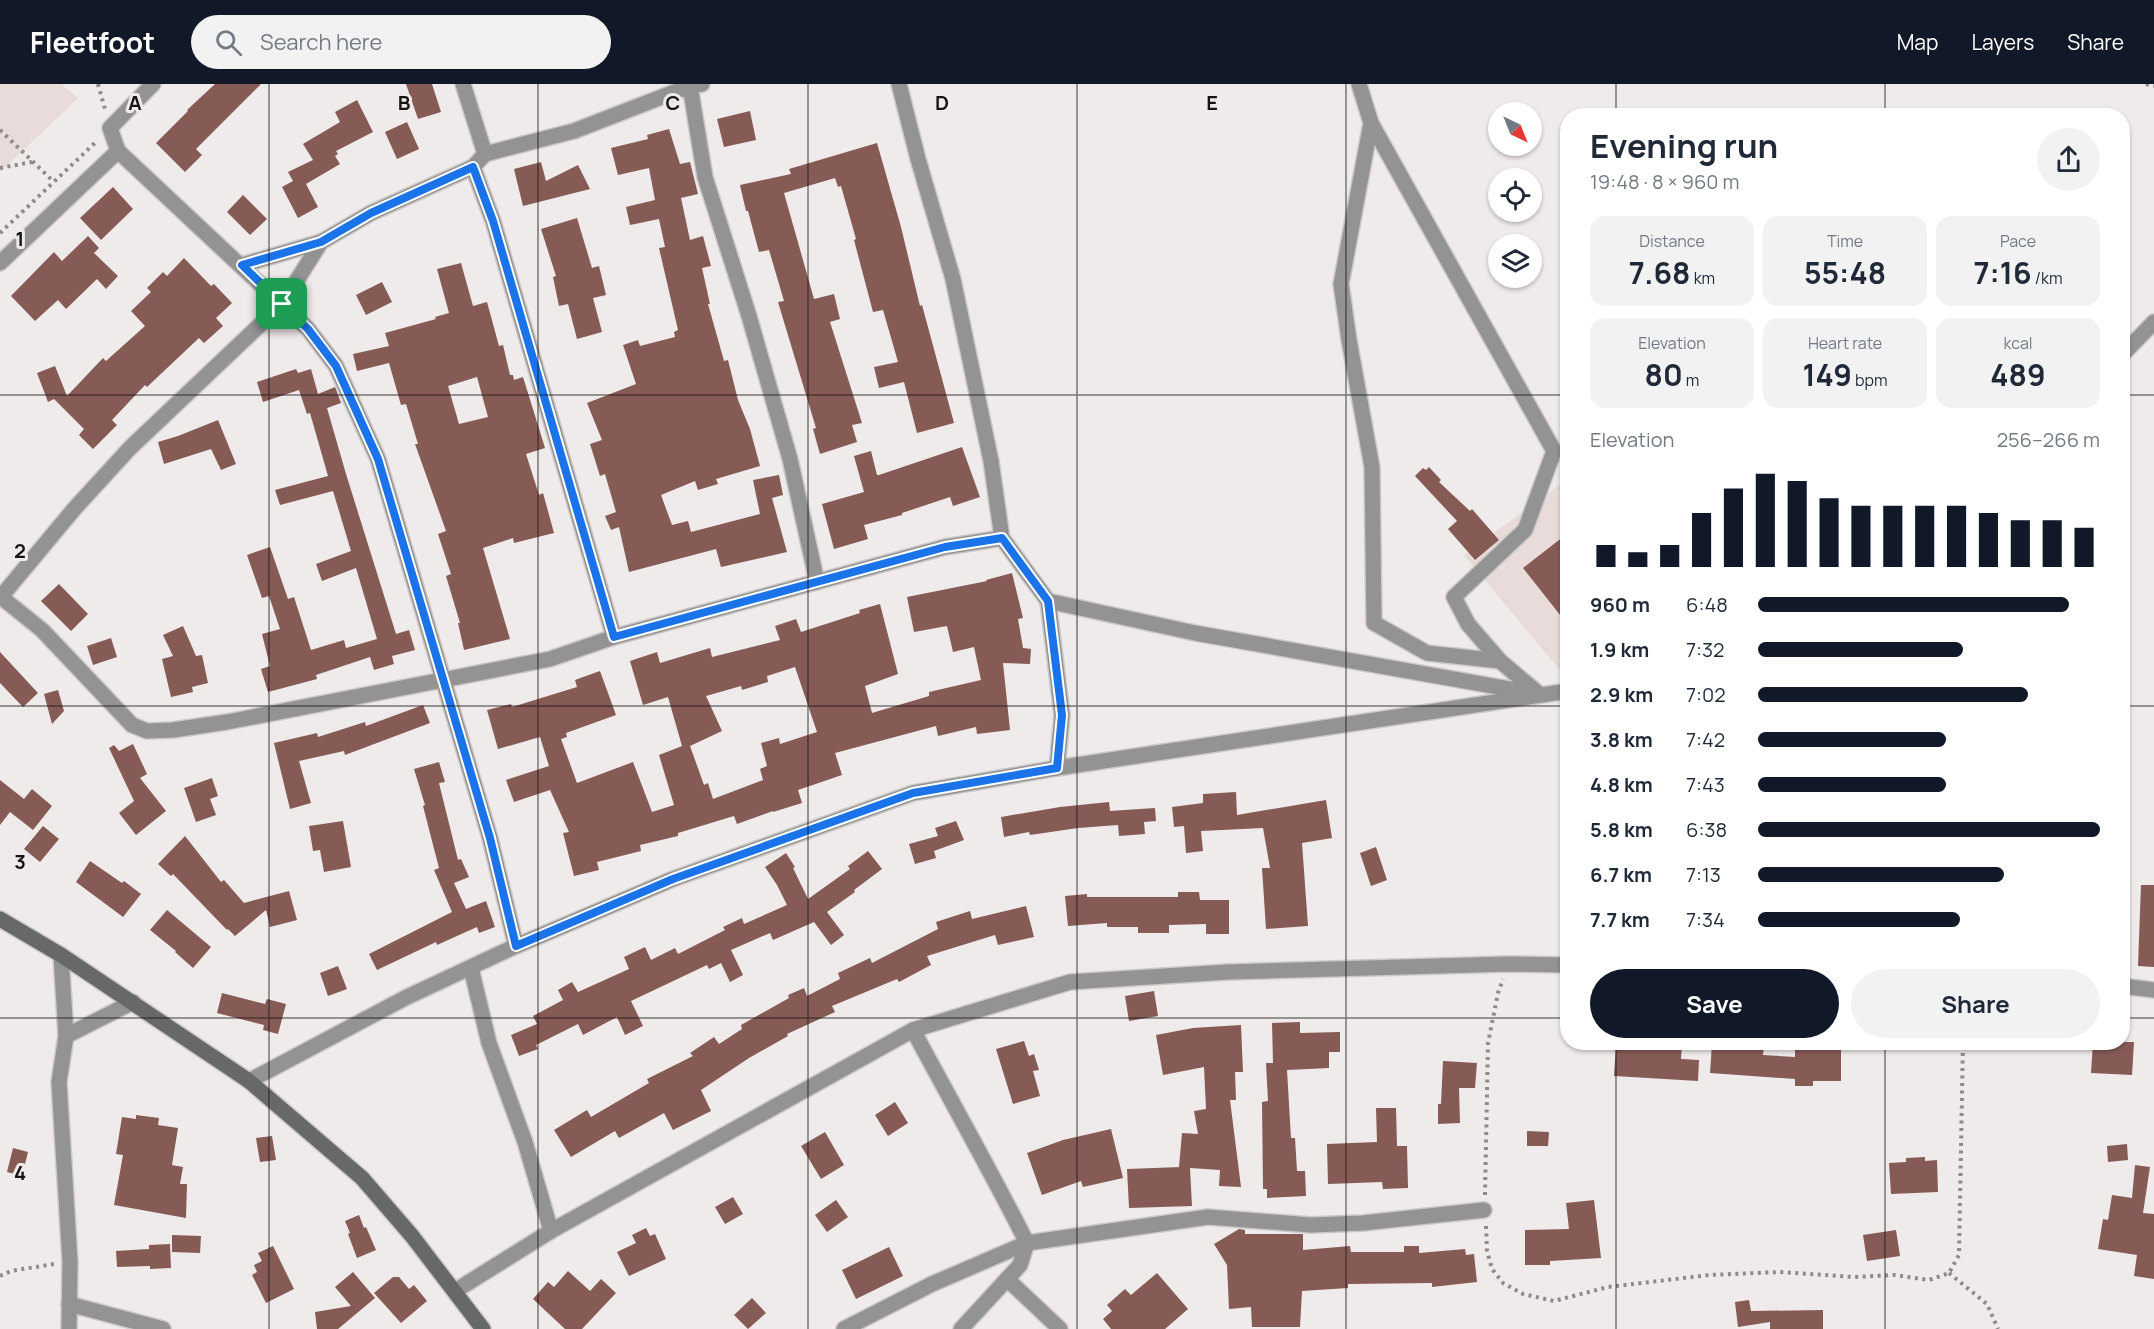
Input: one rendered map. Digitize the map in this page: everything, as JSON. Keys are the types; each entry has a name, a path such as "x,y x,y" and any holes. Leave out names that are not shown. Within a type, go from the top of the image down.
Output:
{"street":[{"path":"153,84 110,128 118,151 308,329 336,366 359,413 378,459 490,838 516,946"},
{"path":"463,84 485,154"},
{"path":"898,84 953,279 991,461 1002,538 1048,601 1062,715 1057,768"},
{"path":"1359,84 1371,123 1554,451 1525,530 1454,597 1468,624 1500,661 1540,695"},
{"path":"242,265 321,242 371,213 473,167 485,154 574,131 696,85 705,177 753,327 790,459 818,582"},
{"path":"1371,123 1341,284 1348,340 1372,467 1374,623 1427,653 1500,661"},
{"path":"0,263 118,151"},
{"path":"473,167 493,221 614,637"},
{"path":"321,242 282,304 130,448 75,508 1,598 42,630 132,725 147,731 173,730 227,722 550,659 614,637 945,547 1002,538"},
{"path":"2130,347 2154,322"},
{"path":"1048,601 1195,633 1540,695"},
{"path":"249,1082 405,998 516,946 673,879 913,793 1057,768 1560,692"},
{"path":"0,919 133,1002 249,1082 362,1179 412,1236 483,1329"},
{"path":"61,955 66,1036 59,1082 70,1262 69,1329"},
{"path":"455,1291 551,1231 913,1030 1070,982 1228,972 1508,964 1560,965"},
{"path":"471,968 489,1043 525,1142 551,1231"},
{"path":"2130,987 2154,990"},
{"path":"66,1036 133,1002"},
{"path":"913,1030 995,1180 1027,1244 1020,1265 961,1329"},
{"path":"844,1329 932,1284 1027,1244 1208,1216 1311,1225 1363,1223 1484,1210"},
{"path":"1007,1279 1060,1329"},
{"path":"69,1304 163,1329"}],"path":[{"path":"0,233 110,128 98,84"},
{"path":"2146,84 2154,86"},
{"path":"0,130 70,196"},
{"path":"0,168 33,162"},
{"path":"1508,964 1498,993 1488,1042 1484,1210 1487,1251 1492,1269 1503,1283 1523,1294 1554,1300 1608,1287 1709,1275 1780,1272 1853,1277 1894,1275 1929,1280 1949,1273 1959,1255 1963,1050"},
{"path":"0,1276 11,1270 70,1262"},
{"path":"1949,1273 1987,1304 1998,1329"}],"shaded area":[{"path":"0,84 61,84 78,98 0,172"},
{"path":"1560,484 1560,670 1464,555"}],"building":[{"path":"215,84 261,84 196,149 202,155 185,172 156,143"},
{"path":"406,84 432,84 441,112 418,119"},
{"path":"357,100 373,132 336,151 338,154 335,156 340,164 306,184 318,207 298,218 282,187 293,181 288,172 313,160 303,144 340,122 335,112"},
{"path":"750,111 756,140 724,147 717,119"},
{"path":"407,122 419,149 397,159 385,132"},
{"path":"669,129 680,164 690,162 698,194 681,198 690,240 703,236 711,266 702,268 710,304 708,304 724,361 728,360 738,400 750,429 760,466 716,479 718,484 698,490 695,481 661,495 672,525 688,521 691,532 760,514 753,480 779,475 783,495 772,498 787,552 721,567 716,549 629,572 619,527 611,530 605,516 616,512 605,474 600,476 590,444 602,440 587,403 636,384 623,345 638,340 640,346 675,337 674,332 678,330 659,248 665,247 659,219 630,225 626,207 655,200 649,168 618,175 611,148 648,139 647,135"},
{"path":"877,143 954,423 917,433 904,382 879,388 874,367 898,362 883,310 873,312 841,186 838,187 835,178 784,193 814,299 834,294 840,319 830,322 862,423 852,425 857,442 820,454 813,429 816,428 778,302 784,301 769,250 759,252 740,185 791,174 789,169"},
{"path":"541,162 546,181 578,165 590,189 523,206 514,169"},
{"path":"113,187 133,209 101,240 80,218"},
{"path":"243,195 267,219 250,235 227,212"},
{"path":"577,218 592,268 599,266 606,295 593,298 602,332 577,339 568,304 559,306 553,277 556,276 541,229"},
{"path":"88,236 99,248 94,253 118,276 106,289 97,279 66,309 58,300 35,321 11,296 54,252 62,261"},
{"path":"184,258 211,286 214,284 232,303 216,318 223,326 204,343 199,338 147,387 145,385 112,420 117,425 93,449 79,435 84,429 54,399 48,402 37,373 55,366 67,396 103,358 106,361 145,326 131,311 151,292 147,288 163,272 167,276"},
{"path":"461,263 473,306 487,302 499,346 503,345 510,375 513,375 514,380 523,377 545,448 526,454 539,495 543,493 554,533 514,543 513,538 483,548 510,639 464,650 458,623 460,623 446,576 451,574 438,534 446,531 415,444 418,444 406,404 401,405 389,363 357,371 353,354 389,346 385,333 436,319 435,317 449,313 437,269","holes":["477,377 488,417 459,424 448,386"]},
{"path":"382,282 392,302 366,315 356,295"},
{"path":"296,369 298,373 311,369 318,394 335,387 341,403 327,408 346,474 396,634 409,630 415,650 392,656 394,664 374,670 370,657 316,675 317,679 268,692 261,669 270,666 262,634 280,629 269,596 262,598 247,555 270,547 288,599 294,597 311,650 344,640 346,648 377,639 356,568 322,581 316,564 351,551 333,491 280,505 275,490 328,476 310,413 307,414 299,390 263,402 257,382"},
{"path":"218,420 236,464 221,470 211,449 164,464 158,442"},
{"path":"962,447 980,497 953,506 950,497 902,513 902,515 864,525 868,539 834,549 822,504 864,492 854,456 871,451 877,475 879,475"},
{"path":"1429,467 1441,480 1439,482 1470,511 1472,509 1499,540 1475,560 1448,529 1457,521 1415,476 1423,468 1426,470"},
{"path":"1560,539 1560,615 1523,568"},
{"path":"1012,573 1023,618 1018,619 1023,648 1031,649 1030,664 1003,663 1010,730 977,734 976,727 938,736 936,726 835,753 842,775 798,790 802,803 737,824 734,816 678,833 678,836 640,845 641,851 597,862 599,870 574,876 563,833 569,832 550,790 514,802 506,780 549,766 540,737 498,749 487,710 511,704 512,707 577,687 575,680 600,671 616,715 566,733 567,737 561,739 577,783 633,762 652,812 674,805 659,755 682,746 668,697 643,705 630,661 657,652 660,663 710,648 712,657 780,640 775,626 796,619 801,632 860,613 859,610 880,604 898,674 865,686 872,713 929,696 929,692 981,680 974,647 953,652 947,626 914,632 907,597","holes":["795,667 817,732 780,744 779,738 761,743 767,766 760,769 763,780 713,799 708,783 704,785 690,746 722,731 706,696 741,686 742,690 768,682 767,676"]},
{"path":"59,584 88,614 71,631 41,601"},
{"path":"183,626 196,656 202,655 208,683 192,687 193,692 171,697 162,659 173,656 163,635"},
{"path":"111,638 117,657 93,665 87,646"},
{"path":"0,652 38,693 23,707 0,683"},
{"path":"58,690 64,711 52,724 44,694"},
{"path":"423,705 430,723 345,755 344,751 299,761 311,803 290,809 274,743 317,733 318,737 365,722 366,726"},
{"path":"133,744 147,774 140,778 166,811 136,835 119,813 134,801 109,748 114,745 119,751"},
{"path":"439,762 445,782 439,783 458,860 461,859 469,877 454,883 466,909 486,901 495,927 479,933 477,927 437,945 436,942 377,970 369,954 452,912 434,870 439,868 423,806 425,805 414,769"},
{"path":"212,778 218,796 210,799 216,815 196,822 184,788"},
{"path":"0,780 24,799 32,789 52,806 33,830 10,812 0,825"},
{"path":"1236,792 1237,815 1326,800 1332,838 1302,843 1308,926 1266,929 1262,868 1270,868 1263,828 1201,831 1203,851 1186,853 1184,826 1174,827 1172,807 1203,803 1203,794"},
{"path":"1109,802 1110,811 1155,808 1156,821 1144,822 1145,834 1119,836 1118,825 1030,835 1029,832 1004,837 1001,817"},
{"path":"343,821 351,867 324,872 320,850 313,851 309,826"},
{"path":"956,821 964,840 934,851 936,858 915,864 909,844 938,836 935,828"},
{"path":"43,826 59,839 40,862 24,849"},
{"path":"185,836 221,882 224,880 244,903 289,891 297,920 270,927 266,910 235,936 227,930 173,874 171,876 158,864"},
{"path":"1376,847 1387,880 1371,886 1360,853"},
{"path":"868,851 882,869 827,912 844,935 831,945 814,922 773,940 770,933 731,950 743,975 730,982 721,963 709,969 707,965 631,1001 643,1026 625,1035 617,1017 583,1035 578,1024 536,1045 538,1049 519,1056 511,1035 537,1024 533,1016 563,1000 558,990 572,982 578,992 629,969 624,957 645,947 651,960 675,948 678,954 725,930 723,927 742,918 744,924 787,905 765,867 786,853 795,867 793,868 808,899 850,869 848,866"},
{"path":"90,861 141,894 123,917 76,882"},
{"path":"2141,885 2154,885 2154,967 2138,966"},
{"path":"1178,892 1199,892 1200,900 1229,900 1229,934 1206,934 1206,924 1169,925 1169,933 1138,933 1138,927 1107,927 1107,923 1068,926 1065,896 1087,894 1087,897 1178,897"},
{"path":"1026,906 1034,937 998,945 995,935 927,956 931,965 899,982 897,979 832,1006 835,1012 787,1034 788,1036 749,1058 701,1090 711,1111 673,1130 664,1113 619,1138 615,1131 571,1157 554,1130 587,1110 591,1117 649,1083 647,1079 693,1056 690,1053 714,1037 719,1044 742,1029 741,1025 789,998 788,995 804,988 807,996 840,979 838,973 870,958 872,963 938,929 936,922 970,911 972,919"},
{"path":"167,910 211,947 193,968 150,930"},
{"path":"338,966 347,989 328,996 320,973"},
{"path":"1154,991 1158,1016 1129,1021 1125,996"},
{"path":"222,993 265,1004 267,999 286,1004 278,1034 263,1030 264,1025 217,1013"},
{"path":"1300,1022 1300,1033 1340,1032 1340,1052 1329,1052 1329,1068 1287,1070 1291,1138 1295,1138 1297,1171 1305,1171 1306,1196 1267,1198 1267,1189 1263,1189 1262,1102 1268,1101 1266,1063 1273,1063 1272,1023"},
{"path":"1241,1025 1243,1072 1235,1072 1236,1100 1230,1100 1241,1187 1219,1186 1220,1170 1190,1168 1192,1206 1129,1208 1127,1169 1181,1167 1179,1167 1182,1133 1198,1134 1194,1111 1206,1109 1204,1067 1163,1075 1156,1035 1193,1028"},
{"path":"1024,1041 1029,1056 1034,1054 1039,1070 1033,1071 1040,1096 1013,1104 996,1049"},
{"path":"2130,1042 2134,1042 2132,1075 2091,1073 2092,1050 2130,1050"},
{"path":"1616,1050 1682,1050 1681,1059 1699,1060 1698,1081 1614,1076"},
{"path":"1712,1050 1764,1050 1763,1055 1795,1057 1795,1050 1841,1050 1841,1081 1813,1081 1813,1086 1795,1086 1795,1079 1710,1073"},
{"path":"1443,1061 1477,1063 1475,1088 1459,1088 1460,1123 1438,1124"},
{"path":"895,1102 908,1123 888,1136 875,1115"},
{"path":"1376,1108 1396,1108 1397,1146 1407,1146 1408,1188 1383,1189 1382,1182 1328,1184 1327,1144 1377,1142"},
{"path":"136,1115 159,1118 158,1125 178,1128 172,1165 183,1167 180,1184 187,1184 186,1218 114,1205 123,1155 116,1154 122,1117 136,1119"},
{"path":"1111,1129 1123,1178 1083,1187 1081,1181 1042,1195 1027,1153 1063,1140"},
{"path":"1527,1131 1549,1132 1548,1146 1527,1146"},
{"path":"825,1132 844,1165 821,1179 801,1146"},
{"path":"272,1136 276,1160 260,1162 256,1138"},
{"path":"2127,1144 2128,1160 2108,1162 2107,1146"},
{"path":"13,1148 28,1152 22,1176 7,1172"},
{"path":"1925,1157 1925,1161 1937,1160 1938,1192 1891,1194 1889,1163 1906,1162 1906,1158"},
{"path":"2135,1165 2150,1167 2143,1213 2154,1214 2154,1279 2134,1276 2137,1255 2098,1249 2103,1219 2108,1220 2112,1195 2132,1198"},
{"path":"733,1197 743,1214 725,1224 715,1207"},
{"path":"836,1200 848,1217 827,1232 815,1215"},
{"path":"1594,1200 1601,1258 1550,1261 1550,1265 1525,1265 1525,1230 1569,1229 1566,1203"},
{"path":"359,1215 376,1250 357,1258 345,1221"},
{"path":"646,1228 650,1236 655,1234 666,1259 629,1276 617,1252 636,1243 632,1235"},
{"path":"1239,1229 1245,1230 1245,1234 1303,1234 1303,1250 1350,1246 1351,1252 1404,1252 1404,1246 1419,1246 1419,1253 1465,1249 1466,1255 1474,1254 1477,1282 1432,1287 1432,1283 1348,1284 1348,1288 1302,1291 1300,1327 1252,1327 1251,1307 1229,1309 1227,1265 1214,1244"},
{"path":"1896,1230 1900,1256 1867,1261 1863,1235"},
{"path":"172,1235 201,1236 200,1253 172,1252"},
{"path":"170,1244 171,1268 117,1267 116,1251 149,1249 149,1245"},
{"path":"273,1246 294,1289 266,1303 252,1275 257,1272 254,1265 262,1261 258,1253"},
{"path":"889,1247 903,1276 856,1299 842,1270"},
{"path":"568,1271 590,1291 601,1279 616,1293 582,1329 565,1329 533,1299 548,1282 554,1287"},
{"path":"353,1272 375,1298 338,1329 317,1329 315,1312 351,1306 335,1287"},
{"path":"1157,1273 1188,1309 1165,1329 1111,1329 1103,1319 1112,1311 1107,1305 1125,1289 1131,1295"},
{"path":"393,1277 399,1277 409,1289 414,1285 427,1301 401,1323 374,1293"},
{"path":"752,1298 766,1313 748,1329 734,1315"},
{"path":"1749,1300 1751,1311 1823,1310 1823,1329 1770,1329 1770,1322 1738,1327 1735,1302"}],"route":[{"path":"473,167 493,221 614,637 945,547 1002,538 1048,601 1062,715 1057,768 913,793 673,879 516,946 490,838 378,459 336,366 308,329 282,304 242,265 321,242 371,213 473,167"}]}
